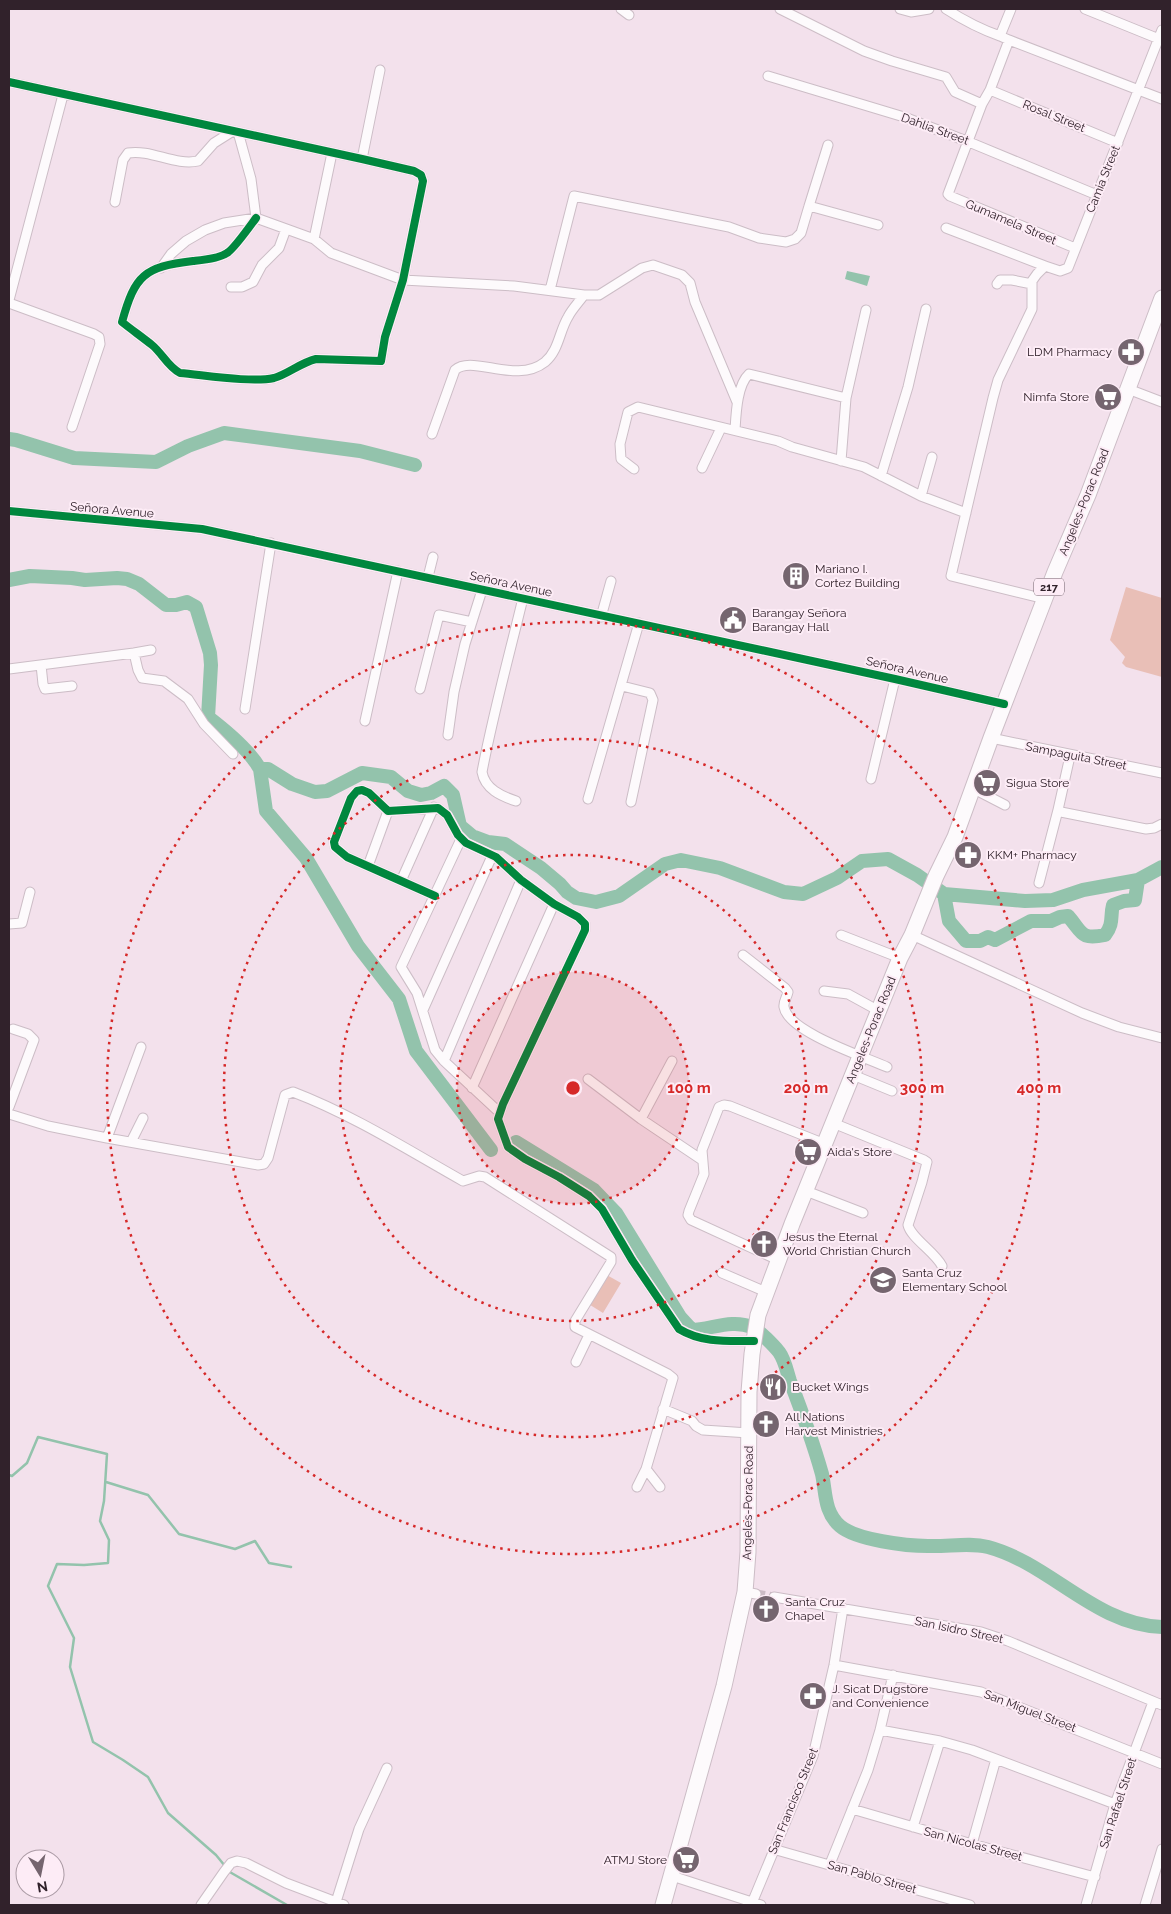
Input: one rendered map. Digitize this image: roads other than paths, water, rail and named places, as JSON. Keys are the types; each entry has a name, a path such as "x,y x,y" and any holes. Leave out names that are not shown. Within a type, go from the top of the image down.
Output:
{"main road":[{"name":"Angeles-Porac Road","path":"663,1905 751,1593 748,1552 750,1385 758,1315 778,1260 900,958 955,837 1044,599 1088,495 1162,298"}],"street":[{"path":"621,9 629,15"},
{"path":"780,9 864,51 946,77 955,92 982,104"},
{"path":"900,9 911,12 929,9"},
{"path":"946,9 976,27 1162,99"},
{"path":"1000,36 1011,9"},
{"path":"1085,9 1161,34"},
{"name":"Camia Street","path":"1045,266 1060,271 1068,268 1161,34"},
{"path":"969,142 982,104 990,90 1009,40"},
{"path":"362,159 380,70"},
{"name":"Dahlia Street","path":"768,76 904,117 969,142 1096,196"},
{"path":"9,82 362,159 414,171 421,175 423,181 402,280 385,337 381,361 316,359 295,367 277,377 250,379 180,373 174,370 151,344 122,322 129,299 138,281 153,269 178,263 204,260 227,253 256,218 251,179 236,132"},
{"name":"Rosal Street","path":"990,90 1118,143"},
{"path":"63,95 9,302 99,337 100,344 72,427"},
{"path":"115,202 123,160 128,153 140,152 186,162 198,161 214,143 236,132"},
{"name":"Gumamela Street","path":"969,142 948,194 1075,248"},
{"path":"550,290 574,196 729,227 759,238 786,242 795,239 801,233 828,145"},
{"path":"314,239 332,153"},
{"path":"809,206 878,225"},
{"path":"161,268 171,254 186,241 205,230 224,222 256,218 314,239 331,253 402,280 514,286 584,295 599,295 642,268 653,265 682,275 690,282 695,302 737,402"},
{"path":"946,228 1045,266 1037,274 1032,284 1032,309 998,380 951,576 1044,599"},
{"path":"231,288 242,287 253,282 262,265 279,248 286,229"},
{"path":"997,284 1000,280 1006,279 1032,284"},
{"path":"432,434 455,370 459,366 475,365 516,372 544,363 557,346 568,316 584,295"},
{"path":"880,476 908,387 926,309"},
{"path":"841,461 846,398 866,310"},
{"path":"735,430 737,402 745,377 749,374 846,398"},
{"path":"1128,389 1162,402"},
{"path":"634,469 622,459 620,444 628,412 638,407 778,441 792,447 864,467 920,496 966,514"},
{"path":"702,468 721,428"},
{"path":"920,496 932,457"},
{"name":"Señora Avenue","path":"9,512 202,529 428,577 601,617 894,678 1004,704"},
{"path":"246,709 271,543"},
{"path":"428,577 433,557"},
{"path":"365,721 398,571"},
{"path":"601,617 611,581"},
{"path":"448,735 454,692 482,590"},
{"path":"516,801 502,797 497,793 484,780 482,772 496,704 503,685 523,598"},
{"path":"420,689 439,615 472,622"},
{"path":"588,799 639,624"},
{"path":"9,669 151,650"},
{"path":"134,653 142,678 164,681 188,699 204,724 233,754"},
{"path":"41,665 42,684 45,689 72,686"},
{"path":"871,779 894,678"},
{"path":"622,686 650,693 653,700 631,802"},
{"name":"Sampaguita Street","path":"991,738 1070,756 1162,773"},
{"path":"1039,883 1070,756"},
{"path":"974,788 1005,805"},
{"path":"435,896 347,857 335,847 334,842 347,807 357,791 362,790 369,793 388,811 438,808 447,815 461,839 492,856 521,880 585,924 585,930 500,1113 498,1119 508,1147 589,1196 602,1209 632,1260 679,1329 688,1334 715,1341 755,1338"},
{"path":"401,881 434,807"},
{"path":"1058,810 1146,829 1162,824"},
{"path":"368,866 388,811"},
{"path":"461,839 402,967 417,993 435,1050 444,1061 500,1113"},
{"path":"423,1010 492,856"},
{"path":"444,1061 521,880"},
{"path":"9,924 22,923 30,892"},
{"path":"472,1088 554,904"},
{"path":"841,935 900,958"},
{"path":"912,935 1082,1013 1162,1038"},
{"path":"743,955 785,988 788,992 784,1009 798,1025 815,1036 887,1067"},
{"path":"824,991 848,994 879,1011"},
{"path":"9,1107 34,1040 28,1034 13,1029"},
{"path":"107,1138 141,1047"},
{"path":"641,1119 672,1061"},
{"path":"853,1075 892,1091"},
{"path":"588,1079 641,1119 702,1160"},
{"path":"9,1114 48,1126 258,1165 264,1164 268,1158 285,1095 293,1092 313,1099 463,1181 479,1176 485,1177 606,1252 611,1257 611,1262 575,1321 575,1327 589,1336 672,1376 673,1382 646,1469 637,1487"},
{"path":"778,1260 691,1220 688,1211 704,1174 702,1160 704,1144 719,1107 724,1105 825,1144"},
{"path":"131,1142 143,1118"},
{"path":"833,1123 927,1162 908,1226 912,1233 934,1254 942,1266"},
{"path":"806,1191 863,1213"},
{"path":"722,1273 766,1292"},
{"path":"576,1362 589,1336"},
{"path":"663,1410 692,1421 703,1430 749,1433"},
{"path":"646,1469 660,1487"},
{"name":"San Isidro Street","path":"774,1597 981,1632 1008,1641 1162,1705"},
{"name":"San Francisco Street","path":"756,1904 773,1850 813,1756 834,1666 843,1608"},
{"name":"San Miguel Street","path":"834,1666 981,1692 1162,1764"},
{"path":"830,1864 868,1770 880,1730 892,1675"},
{"name":"San Rafael Street","path":"1086,1905 1115,1804 1153,1702"},
{"path":"880,1730 940,1741 996,1759 1115,1804"},
{"path":"914,1827 940,1741"},
{"path":"972,1844 996,1759"},
{"path":"200,1905 231,1863 237,1861 246,1863 286,1883 340,1904 359,1829 387,1768"},
{"name":"San Nicolas Street","path":"852,1809 1095,1877"},
{"path":"1145,1905 1162,1849"},
{"name":"San Pablo Street","path":"773,1850 830,1864 970,1905"},
{"path":"672,1876 756,1904"}],"waterway":[{"path":"9,439 74,458 156,462 188,446 224,433 360,451 415,465"},
{"path":"9,580 30,576 85,580 127,579 139,584 166,605 187,602 196,607 210,653 208,717 244,748 260,769 268,769 292,784 315,792 327,791 362,773 391,777 408,791 421,795 431,793 444,786 453,795 460,826 472,836 488,842 505,844 541,868 576,898 596,902 619,896 665,864 681,860 720,868 784,892 803,894 837,878 862,861 888,859 917,875 944,894 949,921 966,941 980,941 988,937 995,940 1031,921 1051,921 1068,916 1083,934 1091,937 1105,935 1111,924 1113,905 1135,900 1138,880 1162,867"},
{"path":"260,769 266,811 306,858 358,946 399,999 416,1051 491,1150"},
{"path":"944,894 1025,901 1053,900 1083,890 1138,880"},
{"path":"516,1142 594,1190 616,1213 680,1317 692,1330 730,1324 752,1327 779,1352 815,1450 822,1474 828,1508 840,1526 858,1535 908,1545 973,1545 988,1547 1011,1555 1032,1566 1115,1616 1138,1624 1162,1627"},
{"path":"9,1475 12,1476 27,1463 38,1437 107,1454 104,1501 100,1521 109,1540 108,1563 84,1565 57,1564 48,1586 74,1638 70,1667 93,1742 148,1777 168,1813 216,1855 225,1866"},
{"path":"106,1482 148,1495 179,1534 235,1549 255,1541 269,1563 291,1567"},
{"path":"228,1871 287,1905"}],"tunnel":[{"path":"756,1594 774,1597"}],"place":[{"name":"LDM Pharmacy","path":"1131,352"},
{"name":"Nimfa Store","path":"1108,397"},
{"name":"Mariano I. Cortez Building","path":"796,576"},
{"name":"Barangay Señora Barangay Hall","path":"733,620"},
{"name":"Sigua Store","path":"987,783"},
{"name":"KKM+ Pharmacy","path":"968,855"},
{"name":"Aida's Store","path":"808,1152"},
{"name":"Jesus the Eternal World Christian Church","path":"764,1244"},
{"name":"Santa Cruz Elementary School","path":"883,1280"},
{"name":"Bucket Wings","path":"773,1387"},
{"name":"All Nations Harvest Ministries","path":"766,1424"},
{"name":"Santa Cruz Chapel","path":"766,1609"},
{"name":"J. Sicat Drugstore and Convenience","path":"813,1696"},
{"name":"ATMJ Store","path":"686,1860"}]}
